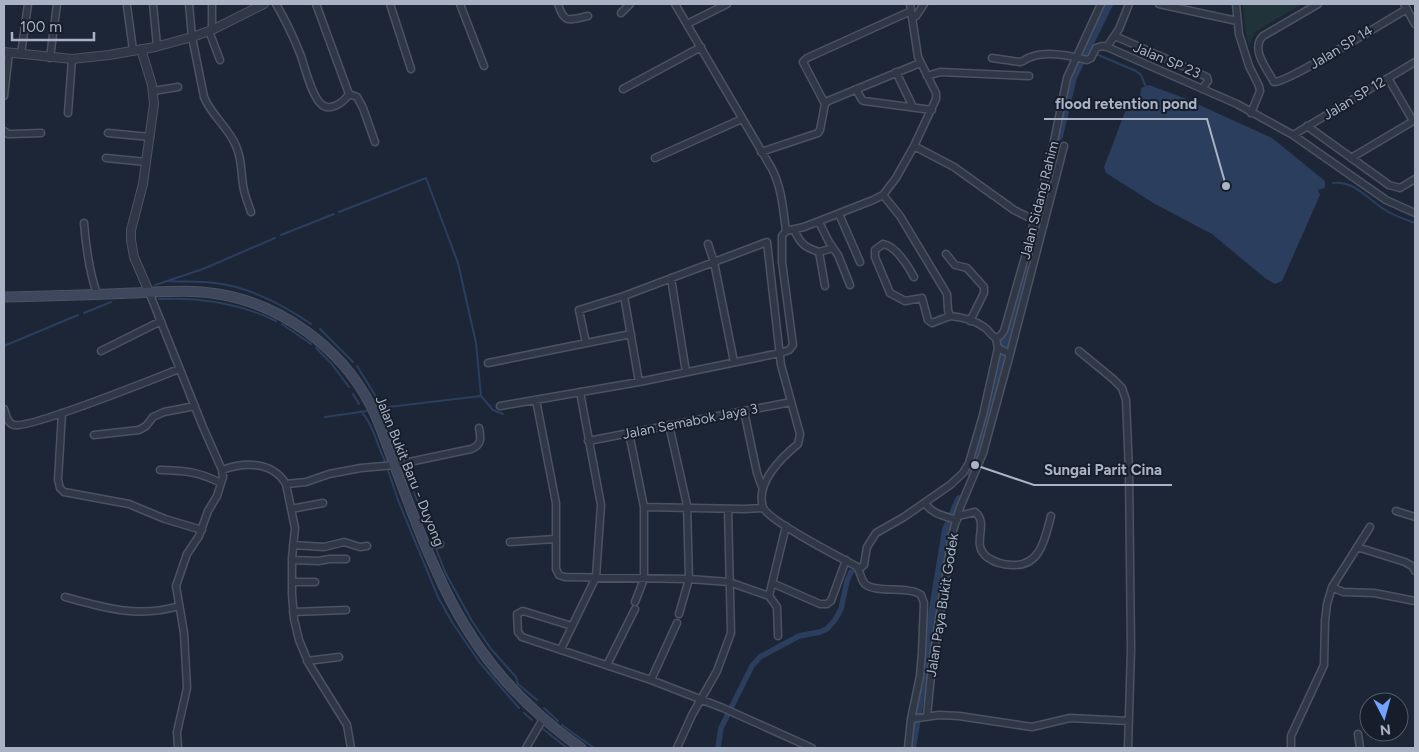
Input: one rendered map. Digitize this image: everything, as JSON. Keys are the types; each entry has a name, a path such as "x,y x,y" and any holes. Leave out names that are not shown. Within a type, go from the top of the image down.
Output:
{"main road":[{"name":"Jalan Bukit Baru - Duyong","path":"4,297 180,290 219,294 258,305 292,322 324,347 341,362 370,404 395,465 433,545 437,573 459,616 482,653 521,699 542,719 581,748"}],"street":[{"path":"21,54 28,4"},
{"path":"50,58 57,4"},
{"path":"153,4 157,46"},
{"path":"189,4 192,37 204,97 235,144 241,162 245,195 251,212"},
{"path":"212,4 210,30 220,60"},
{"path":"276,4 286,21 302,60 303,69 320,102 326,106 336,106 344,101 349,94"},
{"path":"316,4 349,94 357,97 375,142"},
{"path":"390,4 411,69"},
{"path":"460,4 484,66"},
{"path":"558,4 565,19 588,16"},
{"path":"621,14 630,4"},
{"path":"675,4 778,183 786,231"},
{"path":"687,24 727,4"},
{"path":"500,406 639,382 780,353 792,348 794,343 782,262 782,236 786,231 819,222 884,195 914,146 936,99 936,93 920,63 910,4"},
{"name":"Jalan Sidang Rahim","path":"859,569 865,561 867,547 876,533 926,505 963,473 969,463 983,415 997,343 1004,331 1035,215 1067,78 1080,58 1101,4"},
{"path":"1107,48 1115,36 1129,4"},
{"path":"1159,4 1237,21"},
{"path":"1236,4 1237,21 1249,66 1260,91 1251,113"},
{"name":"Jalan SP 14","path":"1318,4 1263,36 1258,43 1257,51 1274,82 1279,82 1302,70 1406,6"},
{"path":"4,96 6,53 72,59 137,50 192,37 260,5"},
{"path":"761,152 818,133 820,130 825,104 803,62 807,58 912,15 916,16 921,5"},
{"path":"127,6 137,50 153,91 154,104 143,184 131,230 134,257 222,470 217,496 208,511 202,530 188,554 176,586 184,633 187,688 177,732 178,748"},
{"path":"1406,6 1415,24"},
{"name":"Jalan SP 23","path":"1115,36 1206,77 1208,81 1202,89"},
{"path":"992,58 1020,62 1040,55 1091,58 1096,48 1102,46 1237,104 1293,135 1386,200 1415,214"},
{"path":"622,89 701,48"},
{"path":"68,113 72,59"},
{"name":"Jalan SP 12","path":"1293,135 1415,62"},
{"path":"825,104 920,63"},
{"path":"896,72 913,107"},
{"path":"927,76 940,72 1029,76"},
{"path":"1351,158 1414,120 1388,78"},
{"path":"153,91 178,87"},
{"path":"856,89 864,101 932,110"},
{"path":"655,158 742,119"},
{"path":"1307,126 1389,185 1394,187 1405,186 1415,179"},
{"path":"4,131 12,134 41,133"},
{"path":"108,133 150,137"},
{"path":"914,146 954,167 1014,210 1028,217 1035,215"},
{"name":"Jalan Paya Bukit Godek","path":"925,717 954,518 983,453 1064,146"},
{"path":"106,158 146,162"},
{"path":"884,195 900,216 947,294 950,316"},
{"path":"839,214 860,262"},
{"path":"819,222 832,248 838,255 850,285"},
{"path":"84,223 90,276 97,294"},
{"path":"794,230 800,241 807,248 819,252 832,248"},
{"path":"586,343 578,310 624,296 767,242 780,353 800,434 798,444 786,453 762,487"},
{"path":"708,244 714,262 734,362"},
{"path":"914,277 910,268 889,245 883,244 875,250 875,257 890,293 905,301 922,298 928,320 932,323 950,316 960,317 984,326 997,343 1009,353"},
{"path":"819,252 825,286"},
{"path":"946,254 955,265 967,268 984,287 984,293 970,320"},
{"path":"671,278 686,372"},
{"path":"624,296 639,382"},
{"path":"101,351 161,321"},
{"path":"488,363 631,334"},
{"path":"1079,350 1113,378 1122,388 1126,400 1131,630 1128,748"},
{"path":"4,409 9,422 17,425 62,413 179,369"},
{"path":"561,649 596,577 601,505 580,392"},
{"path":"536,400 556,503 556,569 559,575 565,577 690,579 730,582 769,596 777,607 778,636"},
{"name":"Jalan Semabok Jaya 3","path":"588,441 791,402"},
{"path":"94,435 139,430 146,426 153,417 164,412 195,406"},
{"path":"744,411 757,473 762,487 763,508 769,515 859,569 862,580 873,588 910,591 921,595 924,603 920,676 908,748"},
{"path":"62,413 58,480 60,488 64,492 129,504 165,519 202,530"},
{"path":"669,426 687,508 690,579 679,614"},
{"path":"286,484 306,482 329,474 360,468 395,465 475,447 480,442 478,428"},
{"path":"607,665 635,606 644,579 644,507 629,433"},
{"path":"222,470 243,464 257,465 275,473 286,484 295,528 292,560 293,612 299,640 307,661 348,725 351,748"},
{"path":"160,470 203,474 221,483"},
{"path":"291,509 324,503"},
{"path":"926,505 941,516 954,518 969,512 978,514 981,525 979,545 982,552 998,563 1016,566 1032,561 1037,556 1046,536 1051,516"},
{"path":"644,507 763,508"},
{"path":"677,748 692,715 717,671 731,633 728,509"},
{"path":"1396,511 1415,518"},
{"path":"769,596 786,526"},
{"path":"1290,748 1295,727 1324,665 1326,604 1332,587 1370,527"},
{"path":"510,542 555,539"},
{"path":"293,545 324,547 344,542 360,547 367,546"},
{"path":"1357,547 1405,562 1415,570"},
{"path":"292,560 319,562 329,559 346,559"},
{"path":"772,583 820,604 827,604 831,600 846,560"},
{"path":"292,582 315,582"},
{"path":"1332,587 1343,592 1374,592 1415,601"},
{"path":"65,597 107,608 139,613 163,611 179,606"},
{"path":"293,612 346,610"},
{"path":"572,626 523,611 517,614 519,636 651,680 723,708 812,748"},
{"path":"651,680 677,623"},
{"path":"307,661 339,657"},
{"path":"913,719 959,716 1032,727 1070,718 1129,721"},
{"path":"526,748 542,719"},
{"path":"1358,734 1360,748"}],"green space":[{"path":"1243,4 1302,4 1255,32 1249,45 1245,29"}],"water":[{"path":"1149,85 1184,98 1272,138 1325,181 1325,188 1318,190 1320,195 1282,281 1275,284 1265,278 1212,234 1155,204 1106,173 1104,167 1125,112 1140,98 1141,88"}],"waterway":[{"path":"1058,136 1072,77 1108,4"},
{"path":"1096,54 1136,71 1141,75 1146,87"},
{"path":"339,212 426,178 458,263 476,343 481,396 380,408"},
{"path":"1333,183 1354,187 1386,210 1415,223"},
{"path":"281,235 334,214"},
{"path":"155,285 203,269 275,238"},
{"path":"972,473 1024,269"},
{"path":"168,281 209,282 241,288 277,303 311,324"},
{"path":"159,299 219,302 248,310 276,321"},
{"path":"84,313 111,302"},
{"path":"4,346 78,315"},
{"path":"282,324 311,344"},
{"path":"320,329 353,362"},
{"path":"316,348 331,363 349,387"},
{"path":"357,366 383,408"},
{"path":"353,394 359,404"},
{"path":"481,396 493,410 503,414"},
{"path":"385,408 387,420 402,462"},
{"path":"361,411 372,430 386,463"},
{"path":"325,417 367,411"},
{"path":"404,467 446,574 472,621 491,649 516,677 518,684 537,700"},
{"path":"388,470 398,500 438,597 452,622 480,663 519,708"},
{"path":"911,748 947,530 960,500"},
{"path":"718,748 721,728 752,666 760,657 799,636 827,629 841,609 847,581 851,572"},
{"path":"544,708 558,721"},
{"path":"524,713 532,720"},
{"path":"562,725 594,748"},
{"path":"543,729 567,748"}],"place":[{"name":"flood retention pond","path":"1226,186"},
{"name":"Sungai Parit Cina","path":"975,465"}]}
